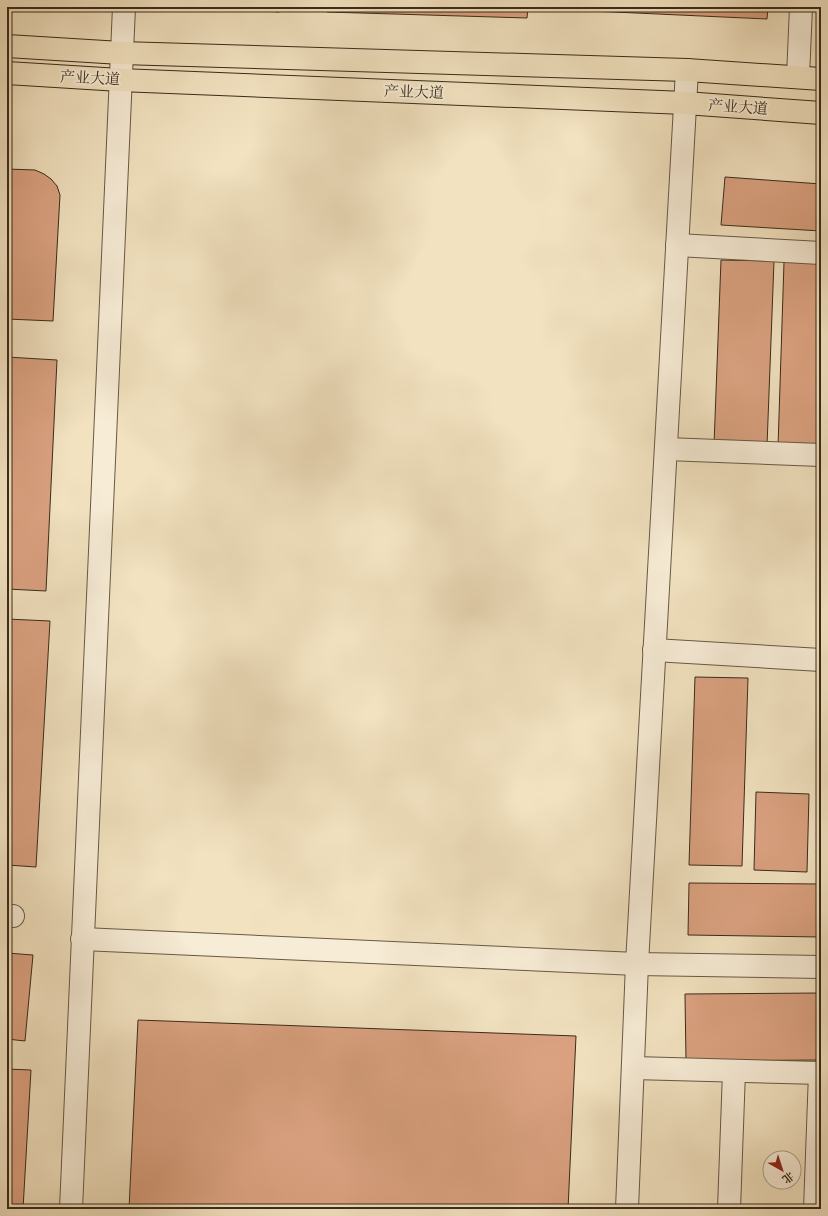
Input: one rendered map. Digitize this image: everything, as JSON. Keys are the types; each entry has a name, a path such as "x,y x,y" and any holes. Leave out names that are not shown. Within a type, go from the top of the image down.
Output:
{"main road":[{"name":"产业大道","path":"7,46 121,53 687,70 821,79"},
{"name":"产业大道","path":"7,73 120,80 685,103 821,113"}],"street":[{"path":"71,1209 124,7"},
{"path":"798,77 801,7"},
{"path":"627,1209 637,964 687,70"},
{"path":"677,245 821,253"},
{"path":"666,449 821,455"},
{"path":"654,650 821,660"},
{"path":"82,939 637,964 821,967"},
{"path":"633,1068 821,1073 815,1209"},
{"path":"729,1209 734,1070"}],"building":[{"path":"216,7 279,7 279,12"},
{"path":"327,7 528,7 527,18 327,12"},
{"path":"570,7 768,7 767,19 570,10"},
{"path":"7,169 35,170 44,174 57,186 60,195 53,321 7,319"},
{"path":"725,177 821,184 821,231 721,225"},
{"path":"721,260 774,261 767,446 714,445"},
{"path":"784,262 821,263 821,448 778,447"},
{"path":"7,357 57,360 46,591 7,589"},
{"path":"7,619 50,621 36,867 7,865"},
{"path":"695,677 748,678 742,866 689,865"},
{"path":"756,792 809,794 807,872 754,870"},
{"path":"689,883 821,884 821,937 688,935"},
{"path":"7,953 33,955 25,1041 7,1039"},
{"path":"821,993 821,1060 686,1061 685,994"},
{"path":"138,1020 576,1036 568,1209 129,1209"},
{"path":"7,1069 31,1070 23,1209 7,1209"}]}
